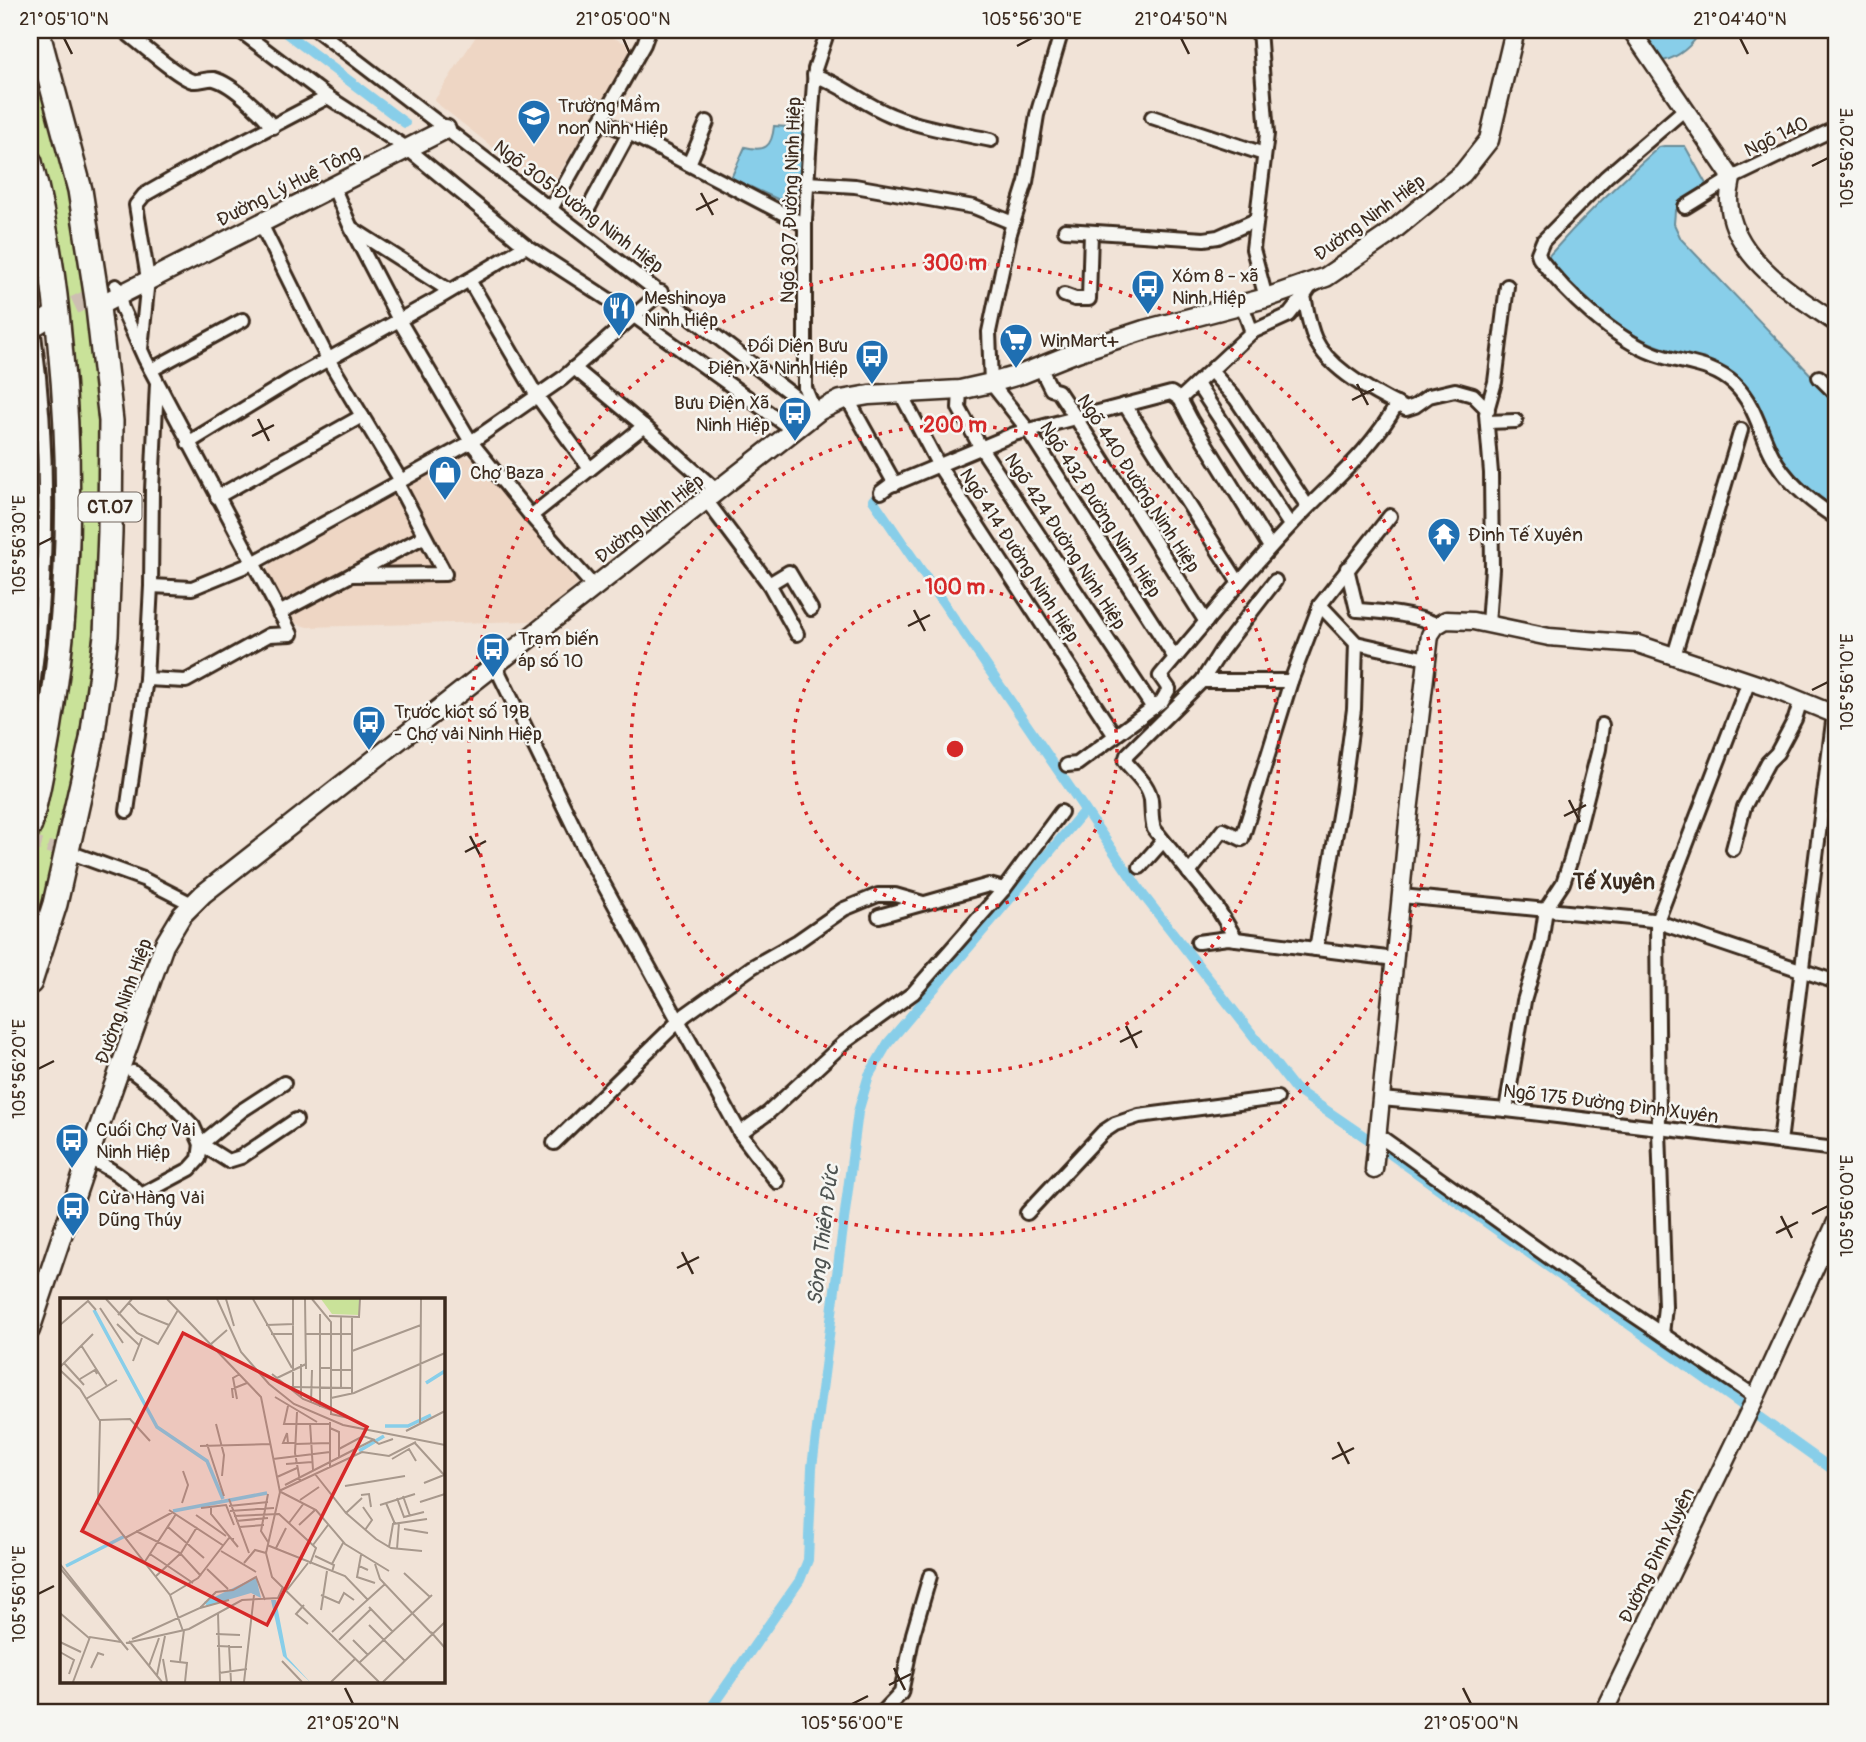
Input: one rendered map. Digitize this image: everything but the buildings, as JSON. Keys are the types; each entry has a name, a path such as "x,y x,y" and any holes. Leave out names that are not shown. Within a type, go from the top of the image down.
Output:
{"highway":[{"name":"CT.07","path":"30,982 55,904 92,739 106,636 111,477 111,421 97,299 82,204 37,30"},
{"name":"CT.07","path":"30,163 52,271 68,421 64,624 51,726 30,825"}],"main road":[{"name":"Đường Ninh Hiệp","path":"30,1330 164,945 182,915 211,887 794,431 841,400 900,392 960,390 991,383 1144,330 1266,298 1326,277 1385,237 1463,173 1489,140 1516,30"},
{"name":"Đường Lý Huệ Tông","path":"110,294 148,279 446,129"}],"street":[{"path":"123,30 170,67 193,81 214,79 233,90 273,127"},
{"path":"239,30 328,97 408,149 526,246 634,316 794,431"},
{"name":"Ngõ 305 Đường Ninh Hiệp","path":"317,30 661,292 816,414"},
{"path":"551,209 644,44 649,30"},
{"name":"Ngõ 307 Đường Ninh Hiệp","path":"816,414 805,388 807,183 814,75 823,39 828,30"},
{"path":"991,383 989,332 1013,223 1026,181 1037,115 1062,30"},
{"path":"1259,30 1267,134 1253,249 1266,298"},
{"path":"1631,30 1732,178 1729,200 1734,223 1749,253 1774,279 1836,323"},
{"path":"814,75 838,83 867,104 892,116 991,140"},
{"path":"141,349 148,279 136,205 144,195 328,97"},
{"path":"1685,109 1606,177 1543,242 1538,253 1539,259 1586,309 1614,331 1653,353 1720,373 1735,385 1749,401 1772,455 1783,472 1797,488 1836,518"},
{"path":"1152,117 1264,154"},
{"path":"600,121 629,133 806,225"},
{"path":"689,164 707,122"},
{"name":"Ngõ 140","path":"1685,207 1732,178 1836,128"},
{"path":"588,209 629,133"},
{"path":"807,183 855,186 974,206 1013,223"},
{"path":"333,186 351,228 399,320 471,442 531,516 594,587"},
{"path":"1065,230 1204,239 1218,237 1256,220"},
{"path":"260,222 328,359 399,482 445,574 351,575"},
{"path":"351,228 450,292"},
{"path":"1064,295 1074,299 1089,299 1091,232"},
{"path":"188,443 526,246"},
{"path":"1180,399 1252,332 1289,315 1310,287 1326,277"},
{"path":"469,280 537,396 590,469"},
{"path":"1488,624 1492,569 1491,472 1487,416 1495,382 1507,286"},
{"path":"151,586 192,588 253,564 471,442 574,368 661,292"},
{"path":"110,294 122,308 188,443 291,634 269,635 186,681 146,679"},
{"path":"1304,296 1315,339 1330,361 1343,372 1401,407 1415,406 1429,396 1455,390 1473,395 1487,416 1516,421"},
{"path":"1242,304 1252,332"},
{"path":"30,308 39,328 45,447 45,546 36,667 30,709"},
{"path":"154,375 243,320"},
{"name":"Ngõ 440 Đường Ninh Hiệp","path":"1040,367 1051,388 1058,391 1076,418 1206,622"},
{"path":"574,368 644,426 712,496 769,584 797,634"},
{"path":"1211,371 1236,399 1308,507"},
{"path":"127,811 146,679 151,586 154,375"},
{"path":"1819,377 1836,394"},
{"name":"Ngõ 432 Đường Ninh Hiệp","path":"991,383 1028,430 1175,658"},
{"path":"1197,384 1290,526"},
{"name":"Ngõ 424 Đường Ninh Hiệp","path":"960,390 959,408 981,448 1153,708"},
{"name":"Ngõ 414 Đường Ninh Hiệp","path":"900,392 939,466 1115,736"},
{"path":"881,492 1028,430 1171,393 1180,399 1270,547"},
{"path":"847,398 895,484"},
{"path":"1125,405 1239,583"},
{"path":"1067,765 1077,764 1162,701 1169,689 1160,676 1270,547 1358,459 1401,407"},
{"path":"217,497 362,416"},
{"path":"531,516 644,426"},
{"path":"1674,656 1741,430"},
{"path":"30,435 30,595"},
{"path":"1189,873 1223,830 1242,839 1291,681 1320,605 1390,516"},
{"path":"279,613 425,536"},
{"path":"1347,568 1357,610 1394,613 1425,619 1438,625"},
{"path":"769,584 789,572 811,609"},
{"path":"1236,939 1229,926 1154,829 1147,786 1125,761 1127,755 1202,681 1221,651 1275,581"},
{"path":"1320,605 1356,643 1427,659"},
{"path":"1374,1170 1430,635 1446,620 1488,624 1549,637 1638,644 1749,681 1836,715 1780,1142"},
{"path":"1316,949 1343,792 1354,709 1356,643"},
{"path":"495,665 587,854 740,1133 777,1182"},
{"path":"1202,681 1291,681"},
{"path":"1662,1334 1665,1307 1659,1130 1657,921 1749,681"},
{"path":"1733,849 1744,807 1795,719 1801,700"},
{"path":"1506,1110 1524,1001 1541,943 1546,909 1563,883 1571,859 1599,749 1602,725"},
{"path":"740,1133 768,1113 845,1042 913,993 1004,889 1061,812"},
{"path":"1140,867 1163,841"},
{"path":"77,855 143,879 192,904"},
{"path":"879,916 989,885 1004,889"},
{"path":"554,1143 679,1021 752,967 798,941 844,909 878,895 895,895 923,903"},
{"path":"1401,896 1657,921 1836,982"},
{"path":"1198,942 1236,939 1395,959"},
{"path":"88,1158 111,1168 141,1195 190,1169 199,1159 201,1144 193,1126 163,1095 133,1072"},
{"path":"201,1144 241,1111 284,1083"},
{"path":"1027,1213 1103,1132 1115,1124 1139,1116 1277,1098"},
{"name":"Ngõ 175 Đường Đình Xuyên","path":"1381,1099 1506,1110 1836,1149"},
{"path":"201,1144 228,1161 242,1157 296,1120"},
{"path":"1378,1135 1497,1222 1662,1334 1752,1405"},
{"name":"Đường Đình Xuyên","path":"1604,1712 1752,1405 1836,1222"},
{"path":"883,1712 901,1693 913,1634 930,1576"}],"shaded area":[{"name":"Trường Mầm non Ninh Hiệp","path":"480,30 595,30 637,48 548,191 434,101"},
{"name":"Chợ Baza","path":"461,456 479,460 578,584 541,617 529,621 307,627 295,623 266,573 272,560"}],"green space":[{"path":"30,49 68,193 85,286 95,380 100,475 98,570 90,664 76,758 56,851 30,942 30,879 59,747 73,645 80,554 79,424 70,326 54,224 30,121"}],"water":[{"path":"1638,30 1702,30 1686,49 1663,61"},
{"path":"774,126 803,128 799,189 793,200 784,202 731,178 745,147 758,149 766,146"},
{"path":"1685,146 1706,184 1675,211 1674,224 1681,239 1836,401 1836,512 1809,492 1786,467 1774,448 1750,393 1734,376 1710,363 1657,346 1630,332 1592,303 1546,259 1615,187 1659,147"}],"waterway":[{"path":"282,30 405,123"},
{"path":"873,500 1144,896 1295,1089 1368,1139"},
{"name":"Sông Thiên Đức","path":"708,1712 800,1580 808,1560 812,1467 858,1112 869,1075 888,1043 1085,810"},
{"path":"1386,1151 1836,1472"}],"tunnel":[{"path":"50,317 102,292"},
{"path":"30,842 70,853"}],"place":[{"name":"Trường Mầm non Ninh Hiệp","path":"534,146"},
{"name":"Xóm 8 - xã Ninh Hiệp","path":"1148,316"},
{"name":"Meshinoya Ninh Hiệp","path":"619,338"},
{"name":"WinMart+","path":"1016,370"},
{"name":"Đối Diện Bưu Điện Xã Ninh Hiệp","path":"872,386"},
{"name":"Bưu Điện Xã Ninh Hiệp","path":"795,443"},
{"name":"Chợ Baza","path":"445,502"},
{"name":"Đình Tế Xuyên","path":"1444,564"},
{"name":"Trạm biến áp số 10","path":"493,679"},
{"name":"Trước kiot số 19B - Chợ vải Ninh Hiệp","path":"369,752"},
{"name":"Cuối Chợ Vải Ninh Hiệp","path":"72,1170"},
{"name":"Cửa Hàng Vải Dũng Thúy","path":"73,1238"}],"district":[{"name":"Tế Xuyên","path":"1614,882"}]}
